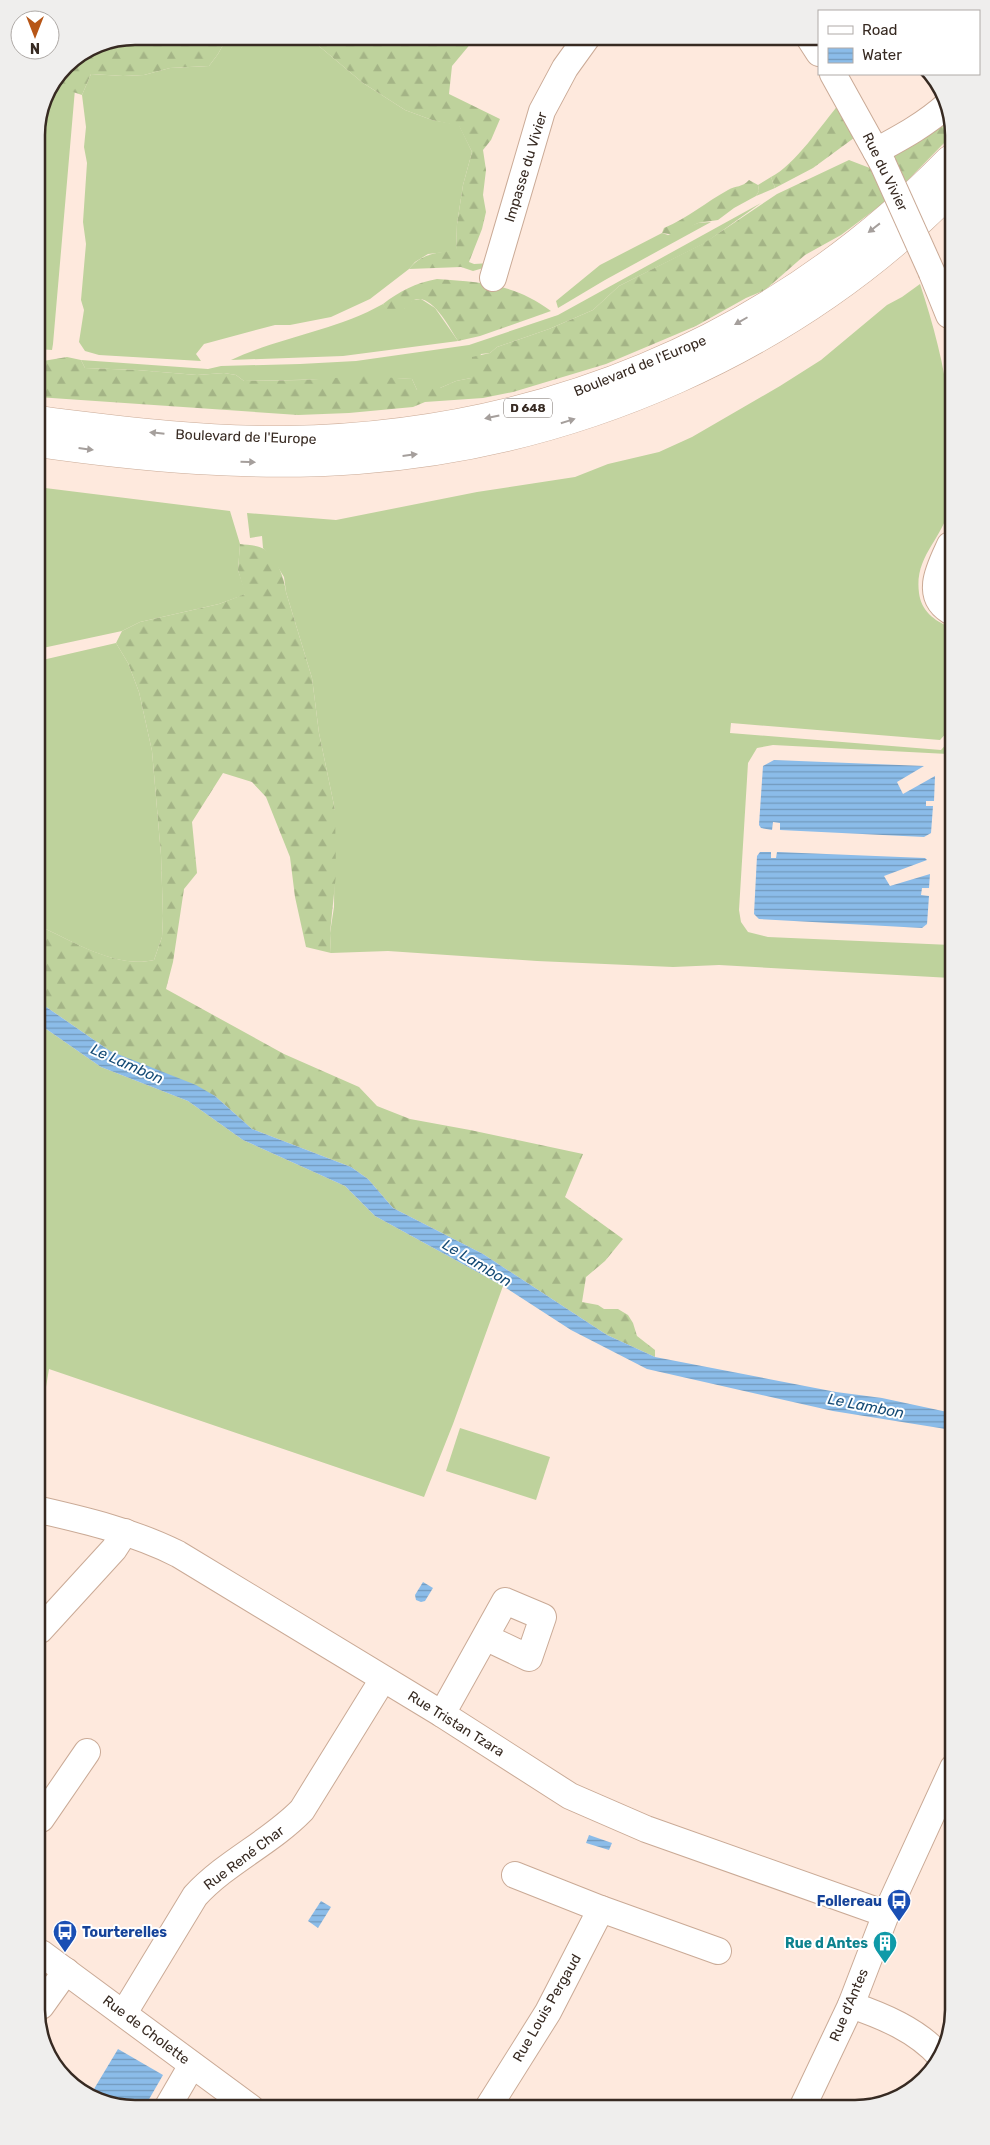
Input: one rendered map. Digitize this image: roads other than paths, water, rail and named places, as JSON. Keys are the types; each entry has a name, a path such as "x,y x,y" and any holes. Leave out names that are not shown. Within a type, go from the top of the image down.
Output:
{"highway":[{"name":"Boulevard de l'Europe","path":"45,421 172,435 245,439 318,439 426,430 533,407 602,385 644,368 701,342 764,307 824,267 882,222 945,164"},
{"name":"Boulevard de l'Europe","path":"45,444 180,458 251,462 322,462 428,453 536,430 641,395 708,365 749,343 803,310 892,245 945,197"}],"street":[{"name":"Impasse du Vivier","path":"493,278 542,111 566,68 582,45"},
{"name":"Rue du Vivier","path":"834,75 879,157 945,306"},
{"path":"879,157 934,118 942,110"},
{"path":"945,558 936,580 935,591 939,601 945,606"},
{"name":"Rue Tristan Tzara","path":"45,1511 91,1521 151,1541 178,1554 442,1714 570,1796 646,1829 886,1914"},
{"path":"45,1625 114,1549 125,1532"},
{"path":"442,1714 485,1636"},
{"name":"Rue René Char","path":"124,2013 196,1896 210,1880 285,1828 302,1810 383,1679"},
{"path":"45,1813 87,1752"},
{"name":"Rue d'Antes","path":"806,2100 851,2005 886,1914 945,1785"},
{"path":"515,1875 718,1951"},
{"name":"Rue Louis Pergaud","path":"493,2100 548,2012 602,1909"},
{"name":"Rue de Cholette","path":"45,1956 240,2100"},
{"path":"45,2002 66,1971"},
{"path":"851,2005 918,2035 935,2051"},
{"path":"172,2100 192,2065"}],"water":[{"path":"774,760 924,766 897,782 903,794 935,776 934,801 926,801 926,806 933,806 931,833 924,837 780,830 780,823 773,822 772,830 761,828 759,825 763,766"},
{"path":"760,852 771,852 771,858 776,858 777,852 925,858 927,860 884,876 890,886 930,874 929,888 922,888 921,895 929,896 927,924 922,928 759,919 754,914 757,856"},
{"name":"Le Lambon","path":"45,1006 110,1051 196,1085 215,1096 252,1129 351,1167 368,1179 393,1208 483,1254 607,1335 655,1357 836,1392 882,1398 945,1412 945,1429 833,1411 647,1369 571,1330 503,1286 375,1216 345,1186 243,1140 188,1101 101,1067 45,1028"},
{"path":"423,1582 433,1588 425,1601 421,1602 416,1600 415,1595"},
{"path":"589,1835 612,1843 609,1850 586,1843"},
{"path":"321,1901 331,1907 318,1928 308,1921"},
{"path":"118,2049 163,2075 149,2100 117,2098 93,2090"}],"place":[{"name":"Follereau","path":"899,1922"},
{"name":"Tourterelles","path":"65,1953"},
{"name":"Rue d Antes","path":"885,1964"}]}
